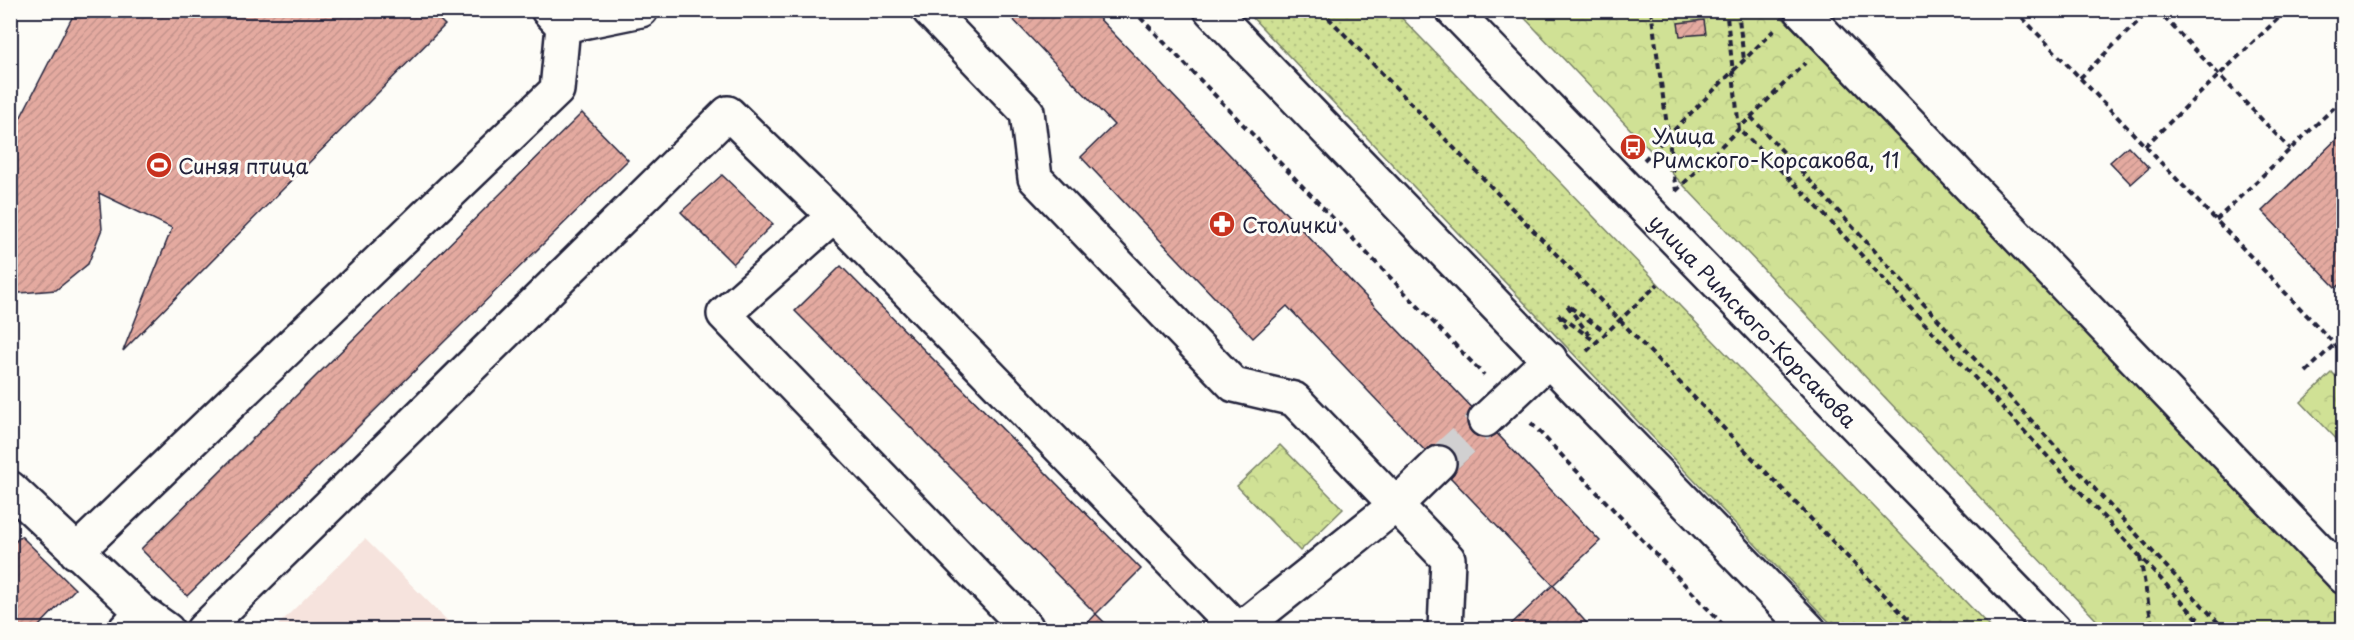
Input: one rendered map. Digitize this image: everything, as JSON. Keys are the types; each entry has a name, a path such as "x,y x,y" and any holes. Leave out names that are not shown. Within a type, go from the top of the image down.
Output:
{"street":[{"path":"76,552 557,90 555,18 640,10"},
{"path":"929,10 1027,112 1035,178 1234,385 1294,399 1448,559 1446,630"},
{"path":"1211,10 1562,339 1809,630"},
{"name":"улица Римского-Корсакова","path":"1452,10 2054,630"},
{"path":"1799,16 1829,39 2343,578"},
{"path":"203,630 728,113 834,216 1238,630 1397,504 1439,464"},
{"path":"834,216 724,314 1018,618 1026,627 1023,630"},
{"path":"1496,409 1562,339"},
{"path":"10,488 145,624"}],"path":[{"path":"1133,10 1496,409 1728,630"},
{"path":"1321,10 1918,630"},
{"path":"1651,10 1676,192 1829,39"},
{"path":"1721,10 1727,17 1739,129 1806,195 2208,630"},
{"path":"1738,10 1744,61"},
{"path":"2015,10 2343,354"},
{"path":"2080,78 2150,10"},
{"path":"2157,10 2290,149"},
{"path":"2145,146 2287,10"},
{"path":"1644,160 1733,71 1799,16"},
{"path":"2216,220 2343,98"},
{"path":"1751,117 2225,630"},
{"path":"1585,352 1658,284"},
{"path":"1562,339 1558,314 1592,339 1567,305 1606,332"},
{"path":"2306,372 2343,335"},
{"path":"2140,556 2153,630"}],"shaded area":[{"path":"365,539 456,629 274,629"}],"green space":[{"path":"1246,11 1395,11 1992,629 1836,629"},
{"path":"1518,11 1776,11 2343,595 2343,629 2105,629"},
{"path":"2332,372 2343,385 2343,446 2301,402"},
{"path":"1280,445 1343,509 1300,551 1237,486"}],"building":[{"name":"Синяя птица","path":"76,10 429,10 445,25 123,351 172,228 99,193 102,229 88,264 56,290 20,293 10,289 10,138"},
{"path":"1004,10 1091,10 1600,541 1553,585 1287,306 1253,338 1081,157 1114,125"},
{"path":"1704,20 1706,34 1680,36 1678,23"},
{"path":"582,113 628,160 187,596 141,549"},
{"path":"2344,132 2344,281 2336,288 2262,211"},
{"path":"2128,146 2149,168 2131,184 2110,162"},
{"path":"722,175 773,224 733,264 681,212"},
{"path":"841,266 1141,569 1096,614 795,311"},
{"path":"21,536 75,589 35,630 10,630 10,547"},
{"path":"1553,585 1591,628 1589,630 1505,630"},
{"path":"1096,614 1112,630 1081,630"}],"tunnel":[{"path":"1439,463 1485,420"}],"place":[{"name":"Улица Римского-Корсакова, 11","path":"1633,147"},
{"name":"Синяя птица","path":"159,165"},
{"name":"Столички","path":"1222,224"}]}
